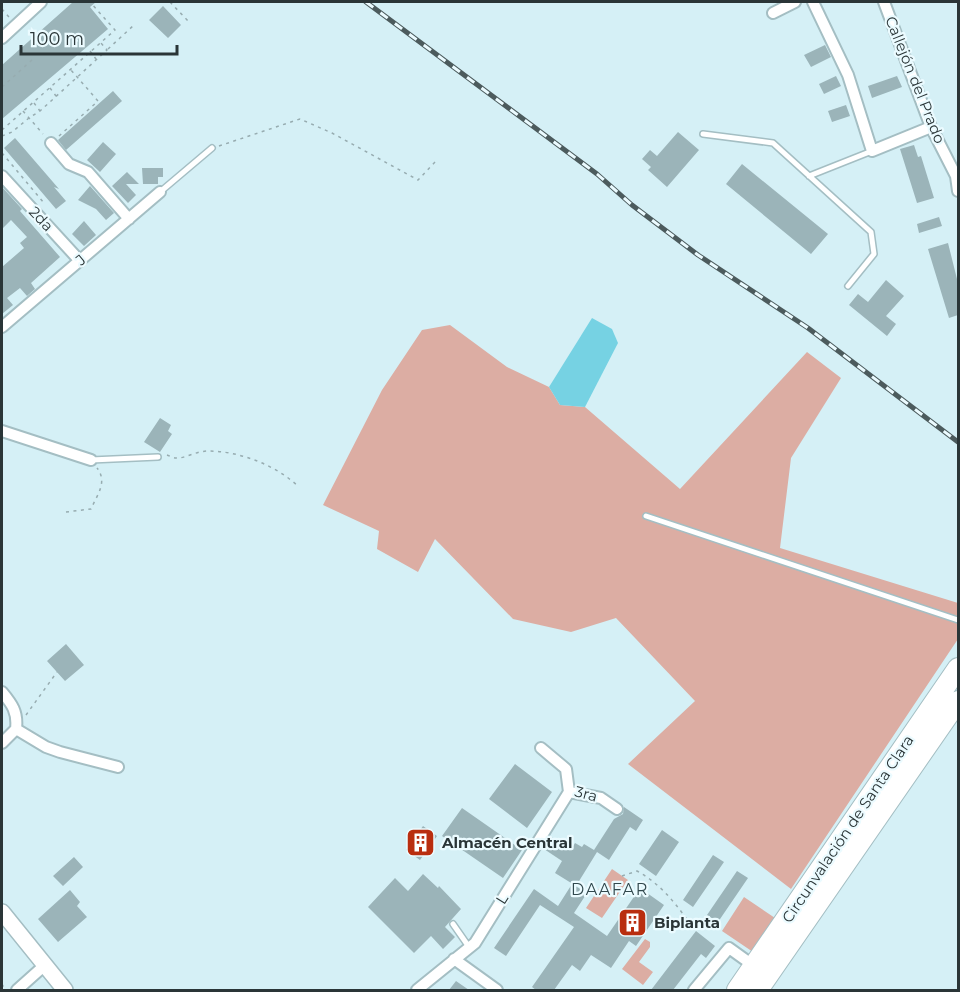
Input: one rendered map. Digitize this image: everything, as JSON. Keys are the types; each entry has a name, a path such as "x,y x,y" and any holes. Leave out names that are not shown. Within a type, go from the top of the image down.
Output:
{"highway":[{"name":"Circunvalación de Santa Clara","path":"737,990 958,668"},
{"name":"Circunvalación de Santa Clara","path":"758,990 958,701"}],"main road":[{"path":"2,912 65,990"}],"street":[{"path":"2,38 41,2"},
{"path":"773,12 795,2"},
{"path":"813,2 848,75 872,151 931,127"},
{"name":"Callejón del Prado","path":"884,2 931,127 956,176 958,191"},
{"path":"51,143 69,164 88,172 129,219"},
{"name":"2da","path":"2,176 80,261"},
{"name":"J","path":"2,327 160,192"},
{"path":"2,431 91,460"},
{"path":"2,692 16,714 16,729 2,744"},
{"path":"16,729 46,747 118,767"},
{"name":"3ra","path":"541,748 566,769 569,792 601,798 617,809"},
{"name":"L","path":"417,990 475,943 569,792"},
{"path":"694,990 729,948 754,966"},
{"path":"454,959 497,990"},
{"path":"17,990 45,965"}],"lane":[{"path":"703,134 773,142 871,232 874,254 848,286"},
{"path":"160,192 212,148"},
{"path":"809,176 872,151"},
{"path":"91,460 158,457"},
{"path":"646,516 958,620"},
{"path":"453,924 469,947"}],"path":[{"path":"2,130 115,30 90,2"},
{"path":"170,2 188,21"},
{"path":"2,136 12,132 40,111 134,25"},
{"path":"100,43 107,50"},
{"path":"90,51 97,59"},
{"path":"2,87 32,60"},
{"path":"23,111 51,143 98,101 70,69"},
{"path":"49,87 57,96"},
{"path":"33,102 40,111"},
{"path":"212,148 300,120 332,133 418,180 436,160"},
{"path":"2,153 44,204"},
{"path":"158,457 164,454 176,459 194,452 208,451 231,454 288,476 298,486"},
{"path":"66,512 91,509 103,482 101,474 91,460"},
{"path":"16,729 57,672"},
{"path":"622,876 637,871 648,878 672,899 688,921"},
{"path":"2,984 5,990"}],"shaded area":[{"path":"450,325 507,367 549,387 560,405 585,407 680,489 807,352 841,378 791,458 780,548 958,603 958,639 791,889 628,764 695,701 616,618 571,632 513,619 435,539 418,572 377,549 379,531 323,505 382,390 422,330"},
{"path":"612,869 628,880 602,918 586,908"},
{"path":"744,897 775,918 753,952 722,931"},
{"path":"645,939 650,942 650,947 639,962 653,972 643,985 622,969"}],"water":[{"path":"592,318 612,329 618,343 585,407 560,405 549,387"}],"building":[{"path":"73,2 96,2 90,7 108,29 2,119 2,65"},
{"path":"163,6 181,25 168,38 149,20"},
{"path":"825,45 831,57 811,67 804,55"},
{"path":"836,76 841,86 824,94 819,84"},
{"path":"897,76 902,87 872,98 868,86"},
{"path":"113,91 122,101 66,150 58,140"},
{"path":"846,105 850,116 832,122 828,111"},
{"path":"678,132 699,150 667,187 648,170 651,167 642,159 650,150 657,156"},
{"path":"15,138 59,189 54,187 66,201 56,209 4,148"},
{"path":"103,142 116,154 100,172 87,160"},
{"path":"914,145 918,157 921,156 934,198 917,203 900,149"},
{"path":"742,164 828,234 811,254 726,184"},
{"path":"142,168 163,168 163,177 158,177 158,184 143,184"},
{"path":"127,172 139,184 126,184 136,195 128,203 112,186"},
{"path":"90,186 114,213 106,220 96,209 78,200"},
{"path":"2,187 60,257 31,283 35,289 27,296 20,288 7,298 13,305 2,314 2,267 24,248 20,243 27,237 11,220 2,229"},
{"path":"939,217 942,226 919,233 917,224"},
{"path":"84,221 96,235 84,246 72,234"},
{"path":"948,243 958,283 958,315 949,318 928,249"},
{"path":"886,280 904,296 886,316 896,324 887,336 849,305 858,294 868,302"},
{"path":"160,418 171,425 168,431 172,434 160,452 144,442"},
{"path":"66,644 84,665 65,681 47,661"},
{"path":"515,764 552,792 527,828 489,799"},
{"path":"624,807 643,820 636,831 630,827 609,860 597,852 576,886 555,873 562,861 544,849 551,837 571,850 575,843 582,847 584,844 594,850 614,819 623,814"},
{"path":"462,808 522,850 503,878 442,836"},
{"name":"Almacén Central","path":"423,826 437,836 420,860 406,850"},
{"name":"Biplanta","path":"662,830 679,842 656,876 639,864"},
{"name":"Biplanta","path":"713,855 724,862 693,907 683,900"},
{"path":"74,857 83,867 63,886 53,876"},
{"name":"Biplanta","path":"737,871 748,878 718,922 707,915"},
{"path":"423,874 438,888 439,886 461,909 445,927 455,937 443,949 431,936 414,953 368,907 395,878 408,891"},
{"path":"572,884 587,893 574,913 607,936 640,888 664,905 636,946 629,941 611,968 591,955 580,971 572,965 554,990 536,990 532,987 574,927 540,905 506,956 494,948 534,889 558,906"},
{"path":"70,890 80,902 77,906 87,917 58,942 38,919"},
{"name":"Biplanta","path":"696,931 715,946 706,958 701,954 673,990 651,990"},
{"path":"456,981 469,990 449,990"}],"railway":[{"path":"366,2 597,174 632,205 698,255 808,328 958,442"}],"place":[{"name":"Almacén Central","path":"421,843"},
{"name":"Biplanta","path":"633,923"}],"district":[{"name":"DAAFAR","path":"610,889"}]}
